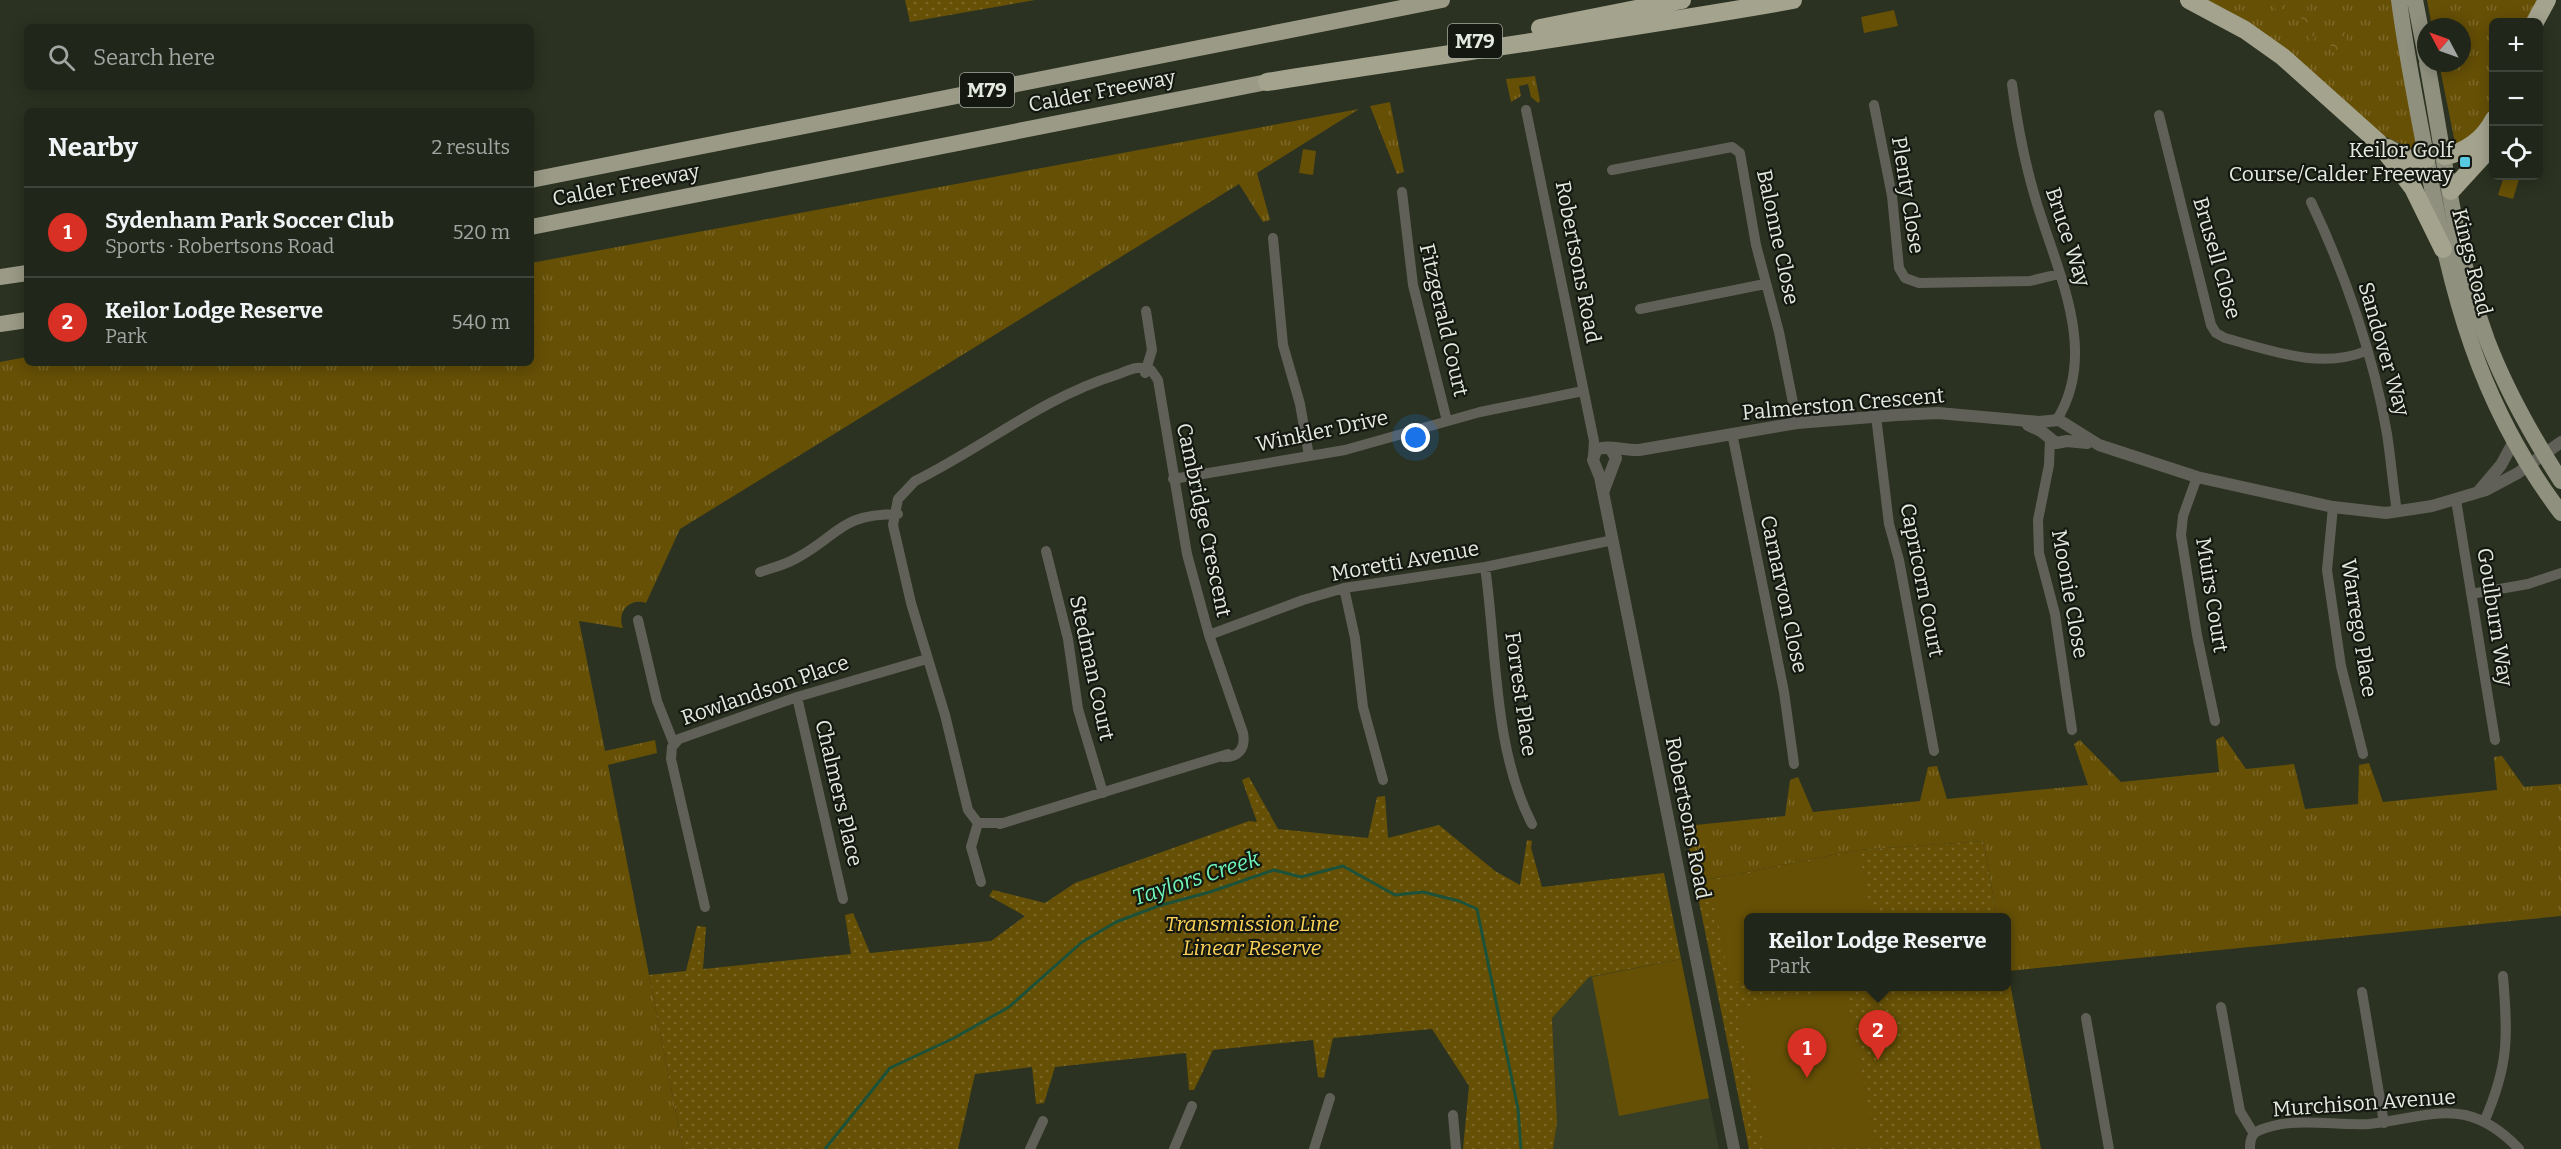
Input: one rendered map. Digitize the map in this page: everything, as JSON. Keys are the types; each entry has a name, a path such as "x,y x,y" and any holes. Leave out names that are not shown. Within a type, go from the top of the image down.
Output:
{"highway":[{"name":"Calder Freeway","path":"534,179 1442,0"},
{"name":"Calder Freeway","path":"534,226 1682,0"},
{"path":"1267,82 1512,43 1647,26 1793,0"},
{"path":"2189,0 2238,26 2283,57 2378,142 2413,188 2443,249"},
{"path":"2537,18 2547,0"},
{"path":"2445,156 2459,152 2474,143 2485,134 2489,126"},
{"path":"2378,142 2406,158 2426,160"},
{"path":"2451,191 2462,175 2481,160 2489,149"},
{"path":"0,277 24,273"},
{"path":"0,324 24,320"}],"main road":[{"name":"Kings Road","path":"2399,0 2443,249 2471,347 2514,441 2528,466 2561,513"},
{"path":"2415,0 2418,18"},
{"name":"Kings Road","path":"2429,72 2470,283 2487,339 2516,404 2561,481"},
{"path":"2426,160 2445,156"}],"street":[{"name":"Bruce Way","path":"2012,84 2023,154 2072,313 2074,380 2067,402 2054,422"},
{"name":"Plenty Close","path":"1874,105 1892,196 1899,268 1905,278 1918,283 2030,281 2059,274"},
{"name":"Robertsons Road","path":"1526,110 1533,134 1594,441 1594,462 1604,495 1734,1149"},
{"name":"Brusell Close","path":"2159,115 2211,325 2216,333 2225,338 2297,356 2330,359 2366,351"},
{"name":"Balonne Close","path":"1612,170 1732,147 1738,150 1742,156 1765,284 1779,332 1797,423"},
{"name":"Fitzgerald Court","path":"1402,192 1413,285 1447,421"},
{"name":"Sandover Way","path":"2311,202 2343,278 2366,351 2387,433 2397,512"},
{"path":"1273,238 1283,345 1300,404 1309,456"},
{"path":"1640,309 1765,284"},
{"path":"981,882 972,853 977,826 963,797 951,737 911,603 898,540 896,514 907,494 932,473 1051,401 1122,373 1146,371 1152,350 1146,311"},
{"name":"Cambridge Crescent","path":"977,826 1004,823 1153,776 1222,758 1240,746 1238,721 1209,635 1187,554 1158,394 1146,371"},
{"name":"Winkler Drive","path":"1173,479 1345,450 1447,421 1583,391"},
{"name":"Bruce Way","path":"2067,402 2070,427"},
{"name":"Palmerston Crescent","path":"1609,448 1639,450 1797,423 1876,416 1938,413 2054,422"},
{"name":"Capricorn Court","path":"1876,416 1889,524 1899,560 1934,751"},
{"name":"Palmerston Crescent","path":"2015,420 2049,438"},
{"path":"2099,445 2063,421 2054,422 2048,429 2049,438 2056,443 2099,445 2197,477 2333,507 2397,512 2456,500 2496,486 2561,442"},
{"path":"1589,422 1615,454 1613,464 1602,470 1594,462 1598,448 1609,448"},
{"path":"2065,442 2070,435 2070,427"},
{"name":"Carnarvon Close","path":"1732,433 1784,692 1794,764"},
{"name":"Moonie Close","path":"2049,438 2049,465 2038,520 2039,553 2055,614 2072,730"},
{"path":"2476,494 2501,465 2514,441"},
{"name":"Moonie Close","path":"2049,465 2065,442"},
{"name":"Palmerston Crescent","path":"1613,464 1639,450"},
{"name":"Robertsons Road","path":"1604,495 1613,464"},
{"name":"Muirs Court","path":"2197,477 2183,516 2181,536 2197,635 2215,721"},
{"name":"Goulburn Way","path":"2456,500 2495,740"},
{"name":"Warrego Place","path":"2333,507 2327,570 2341,666 2363,754"},
{"path":"760,572 794,560 842,525 854,519 896,514"},
{"name":"Moretti Avenue","path":"1209,635 1303,600 1344,588 1485,567 1613,540"},
{"name":"Stedman Court","path":"1046,551 1068,639 1078,709 1103,793"},
{"name":"Forrest Place","path":"1485,567 1505,731 1513,770 1532,824"},
{"path":"2471,594 2528,584 2561,573"},
{"path":"1344,588 1352,622 1363,706 1383,780"},
{"path":"638,620 657,701 674,744"},
{"name":"Rowlandson Place","path":"705,907 671,759 674,744 679,739 797,697 927,659"},
{"name":"Chalmers Place","path":"797,697 843,899"},
{"path":"2484,1122 2499,1088 2505,1055 2507,1025 2503,976"},
{"path":"2362,992 2384,1122"},
{"path":"2221,1007 2240,1111 2254,1134"},
{"path":"2086,1018 2109,1149"},
{"path":"1314,1149 1330,1098"},
{"path":"1174,1149 1192,1106"},
{"name":"Murchison Avenue","path":"2250,1149 2254,1134 2266,1129 2306,1122 2353,1125 2446,1113 2469,1116 2484,1122 2506,1136 2519,1149"},
{"path":"1453,1115 1456,1149"},
{"path":"1030,1149 1043,1121"}],"shaded area":[{"path":"1681,959 1719,1149 1553,1149 1557,1123 1552,1018 1589,977"}],"green space":[{"path":"905,0 1035,0 910,22"},
{"path":"2206,0 2393,0 2418,145 2412,149 2384,136"},
{"path":"2274,0 2284,0 2287,19 2283,25 2276,14"},
{"path":"2295,0 2306,0 2316,37 2313,41 2309,40"},
{"path":"2427,0 2541,0 2530,18 2489,18 2489,114 2483,127 2456,148 2441,72 2471,72 2471,18 2430,18"},
{"path":"1894,10 1898,26 1864,33 1861,17"},
{"path":"2339,29 2347,34 2344,55 2339,58 2330,49 2332,34"},
{"path":"1535,76 1540,101 1538,103 1531,97 1528,84 1519,86 1521,96 1511,102 1506,79"},
{"path":"1390,102 1404,172 1397,174 1370,106"},
{"path":"1359,109 1257,173 1270,220 1263,222 1239,184 680,529 646,603 635,602 623,611 621,622 623,628 579,621 605,751 655,740 657,753 608,765 683,1149 0,1149 0,362 24,358 24,366 534,366 534,262"},
{"path":"1303,149 1316,151 1313,175 1299,173"},
{"path":"2503,180 2519,180 2513,199 2498,195"},
{"path":"2223,736 2246,769 2294,764 2305,809 2358,804 2359,765 2369,763 2383,802 2497,790 2494,757 2502,756 2524,787 2561,784 2561,916 2011,971 2011,913 1996,913 1983,841 1859,850 1695,882 1685,826 1785,816 1790,780 1798,777 1813,812 1920,801 1928,767 1937,766 1947,799 2088,785 2074,744 2080,740 2121,782 2219,772 2216,740"},
{"name":"Transmission Line Linear Reserve","path":"1249,777 1278,829 1368,838 1377,797 1385,796 1388,838 1439,825 1495,871 1520,885 1527,840 1532,841 1531,848 1542,887 1664,873 1681,959 1589,977 1552,1018 1557,1123 1553,1149 1463,1149 1469,1086 1432,1029 1333,1038 1324,1078 1318,1077 1313,1040 1213,1050 1194,1090 1189,1090 1186,1053 1055,1067 1044,1103 1036,1104 1032,1067 975,1074 958,1149 683,1149 649,975 686,971 697,926 706,927 703,969 851,954 845,915 853,913 870,953 991,941 1025,916 989,896 993,890 1045,903 1075,883 1249,821 1257,822 1242,780"},
{"path":"1983,841 1996,913 1744,913 1744,991 2011,991 2011,988 2041,1149 1749,1149 1695,882 1859,850"},
{"path":"1859,851 1871,913 1744,913 1744,980 1730,983 1710,881"},
{"path":"1681,959 1709,1098 1619,1116 1592,977"},
{"path":"1824,991 1846,991 1877,1148 1764,1149 1736,1008"}],"waterway":[{"name":"Taylors Creek","path":"825,1149 890,1068 954,1038 1009,1007 1082,942 1116,922 1158,906 1210,892 1274,870 1301,877 1343,866 1395,895 1423,892 1459,901 1477,909 1518,1109 1521,1149"}],"place":[{"name":"Keilor Golf Course/Calder Freeway","path":"2465,162"},
{"name":"Keilor Lodge Reserve","path":"1878,1060"},
{"name":"Sydenham Park Soccer Club","path":"1807,1078"}]}
